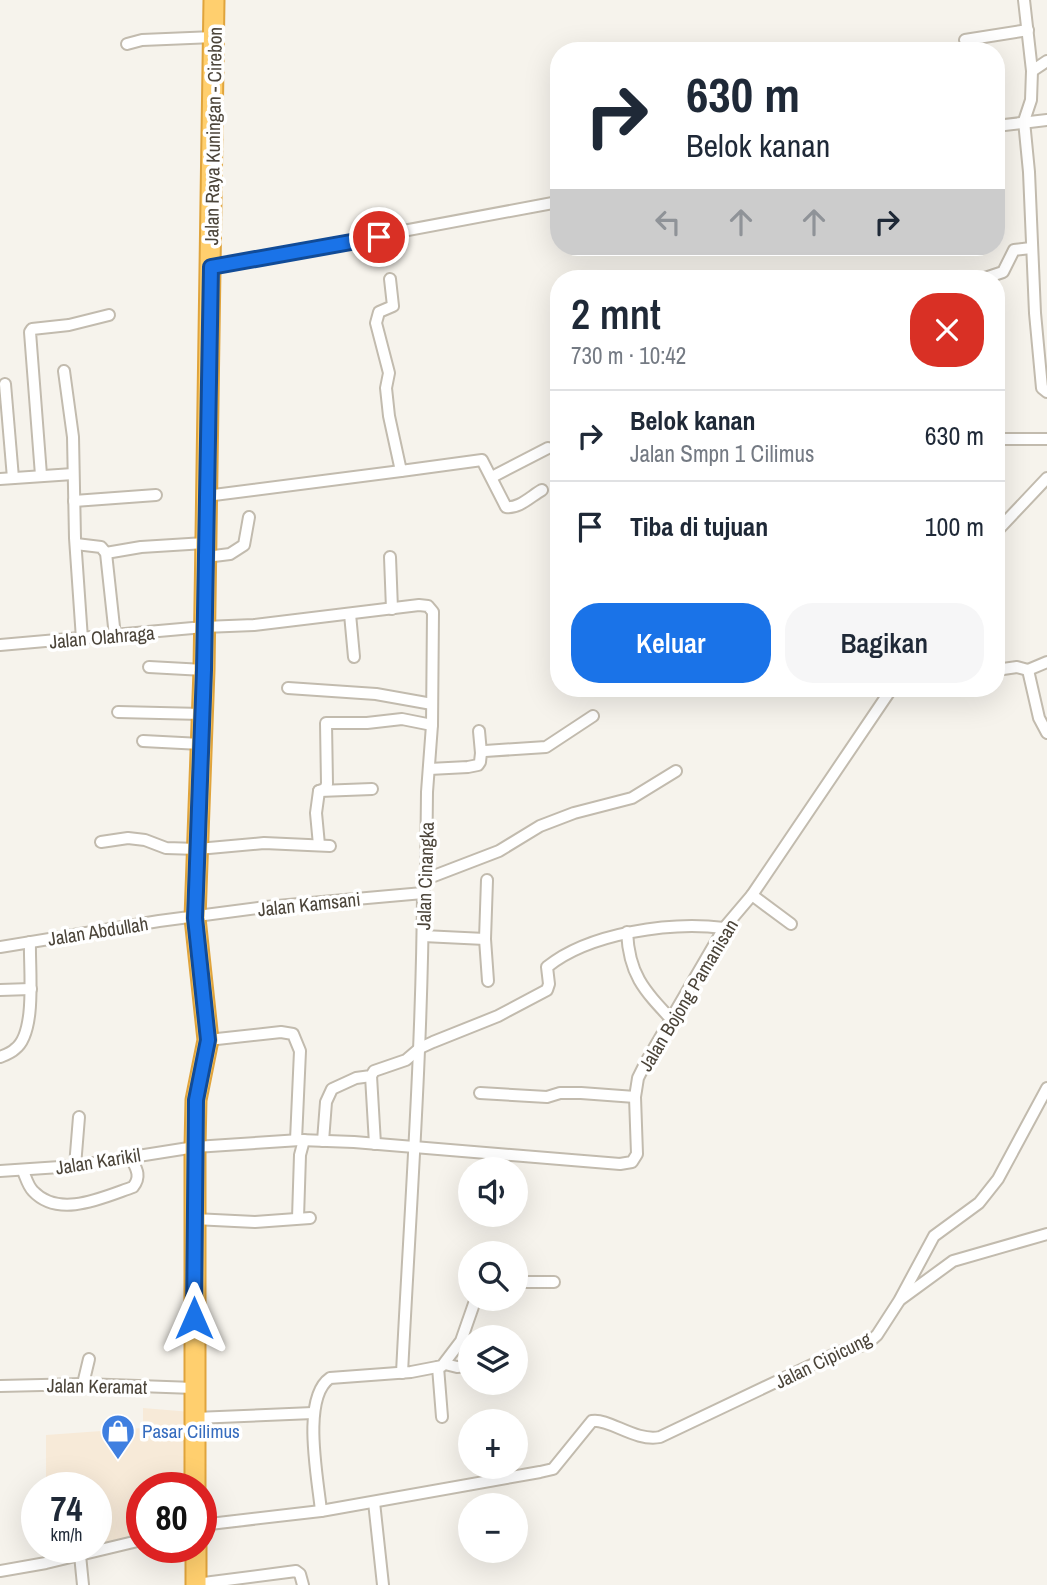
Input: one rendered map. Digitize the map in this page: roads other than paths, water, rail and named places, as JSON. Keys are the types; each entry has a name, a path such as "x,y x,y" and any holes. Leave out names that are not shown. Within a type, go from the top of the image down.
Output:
{"highway":[{"name":"Jalan Raya Kuningan - Cirebon","path":"195,1472 196,1100 208,1040 195,918 204,670 214,0"},
{"path":"196,1563 196,1584"}],"street":[{"path":"1024,0 1032,71 1031,100 1024,121 1029,172 1031,248 1042,388 1047,392"},
{"path":"965,40 1028,30"},
{"path":"127,44 142,40 214,37"},
{"path":"1032,71 1047,61"},
{"path":"1005,124 1047,120"},
{"path":"211,267 550,203"},
{"path":"1004,270 1012,252 1031,248"},
{"path":"390,279 393,306 379,312 376,323 388,369 386,388 389,416 401,471"},
{"path":"1035,313 1047,321"},
{"path":"41,475 30,332 32,329 69,325 109,315"},
{"path":"64,371 73,437 82,639"},
{"path":"5,384 13,478"},
{"path":"1005,439 1047,439"},
{"path":"492,477 548,448"},
{"path":"206,496 479,460 485,462 508,508 514,508 542,490"},
{"path":"0,479 73,474"},
{"path":"1005,522 1047,478"},
{"path":"74,501 156,495"},
{"path":"106,553 141,547 206,550 230,554 244,545 248,517"},
{"path":"76,544 101,547 106,553 115,636"},
{"path":"390,557 392,609"},
{"name":"Jalan Cinangka","path":"204,627 254,625 428,606 433,612 432,725 426,879 423,893 420,1048 402,1373"},
{"path":"350,614 354,657"},
{"name":"Jalan Olahraga","path":"0,645 204,627"},
{"path":"1005,669 1017,667 1028,670 1047,662"},
{"path":"149,667 204,670"},
{"path":"1028,670 1040,718 1047,733"},
{"path":"288,688 376,694 432,704"},
{"name":"Jalan Bojong Pamanisan","path":"195,1147 300,1140 628,1164 632,1162 637,1154 635,1097 638,1078 646,1062 723,928 752,895 886,697"},
{"path":"118,712 202,714"},
{"path":"481,753 546,747 593,716"},
{"path":"319,791 325,789 327,784 326,723 402,719 432,725"},
{"path":"429,769 473,767 480,762 479,731"},
{"path":"144,741 201,744"},
{"path":"426,879 499,851 540,827 574,813 632,798 676,771"},
{"path":"319,791 372,789"},
{"path":"101,842 128,838 145,840 166,848 198,849 264,843 325,846 316,813 319,791"},
{"path":"486,880 485,939 488,981"},
{"name":"Jalan Kamsani","path":"195,918 266,907 423,893"},
{"path":"752,895 791,924"},
{"name":"Jalan Abdullah","path":"0,947 147,923 195,918"},
{"path":"324,1141 326,1102 332,1089 356,1078 371,1076 374,1072 406,1060 420,1048 498,1016 547,990 547,967 561,957 627,932 703,926 723,928"},
{"path":"627,932 628,950 641,986 671,1018"},
{"path":"423,936 485,939"},
{"path":"0,1057 16,1049 24,1038 30,1012 30,942"},
{"path":"0,990 31,989"},
{"path":"208,1040 281,1032 293,1034 300,1051 298,1218"},
{"path":"371,1076 375,1144"},
{"name":"Jalan Cipicung","path":"374,1502 553,1469 592,1420 600,1420 611,1426 654,1438 685,1427 839,1352 867,1344 877,1335 905,1296 934,1236 979,1203 998,1179 1047,1088"},
{"path":"480,1093 547,1097 560,1093 581,1093 635,1097"},
{"path":"75,1166 79,1116"},
{"name":"Jalan Karikil","path":"0,1171 75,1166 195,1147"},
{"path":"23,1171 31,1190 42,1199 76,1205 133,1187 138,1182 139,1174 130,1156"},
{"path":"194,1219 255,1222 310,1218"},
{"path":"905,1296 953,1261 1047,1234"},
{"path":"528,1282 554,1282"},
{"path":"442,1417 442,1366 461,1341 471,1311"},
{"path":"83,1384 89,1359"},
{"path":"321,1511 313,1413 324,1382 330,1378 402,1373 442,1366 458,1367"},
{"name":"Jalan Keramat","path":"0,1386 83,1384 194,1388"},
{"path":"195,1418 313,1413"},
{"path":"217,1523 374,1502 383,1585"},
{"path":"0,1571 40,1563"},
{"path":"81,1563 83,1585"},
{"path":"196,1584 296,1571 300,1574 303,1585"}],"place":[{"name":"Pasar Cilimus","path":"118,1461"}]}
